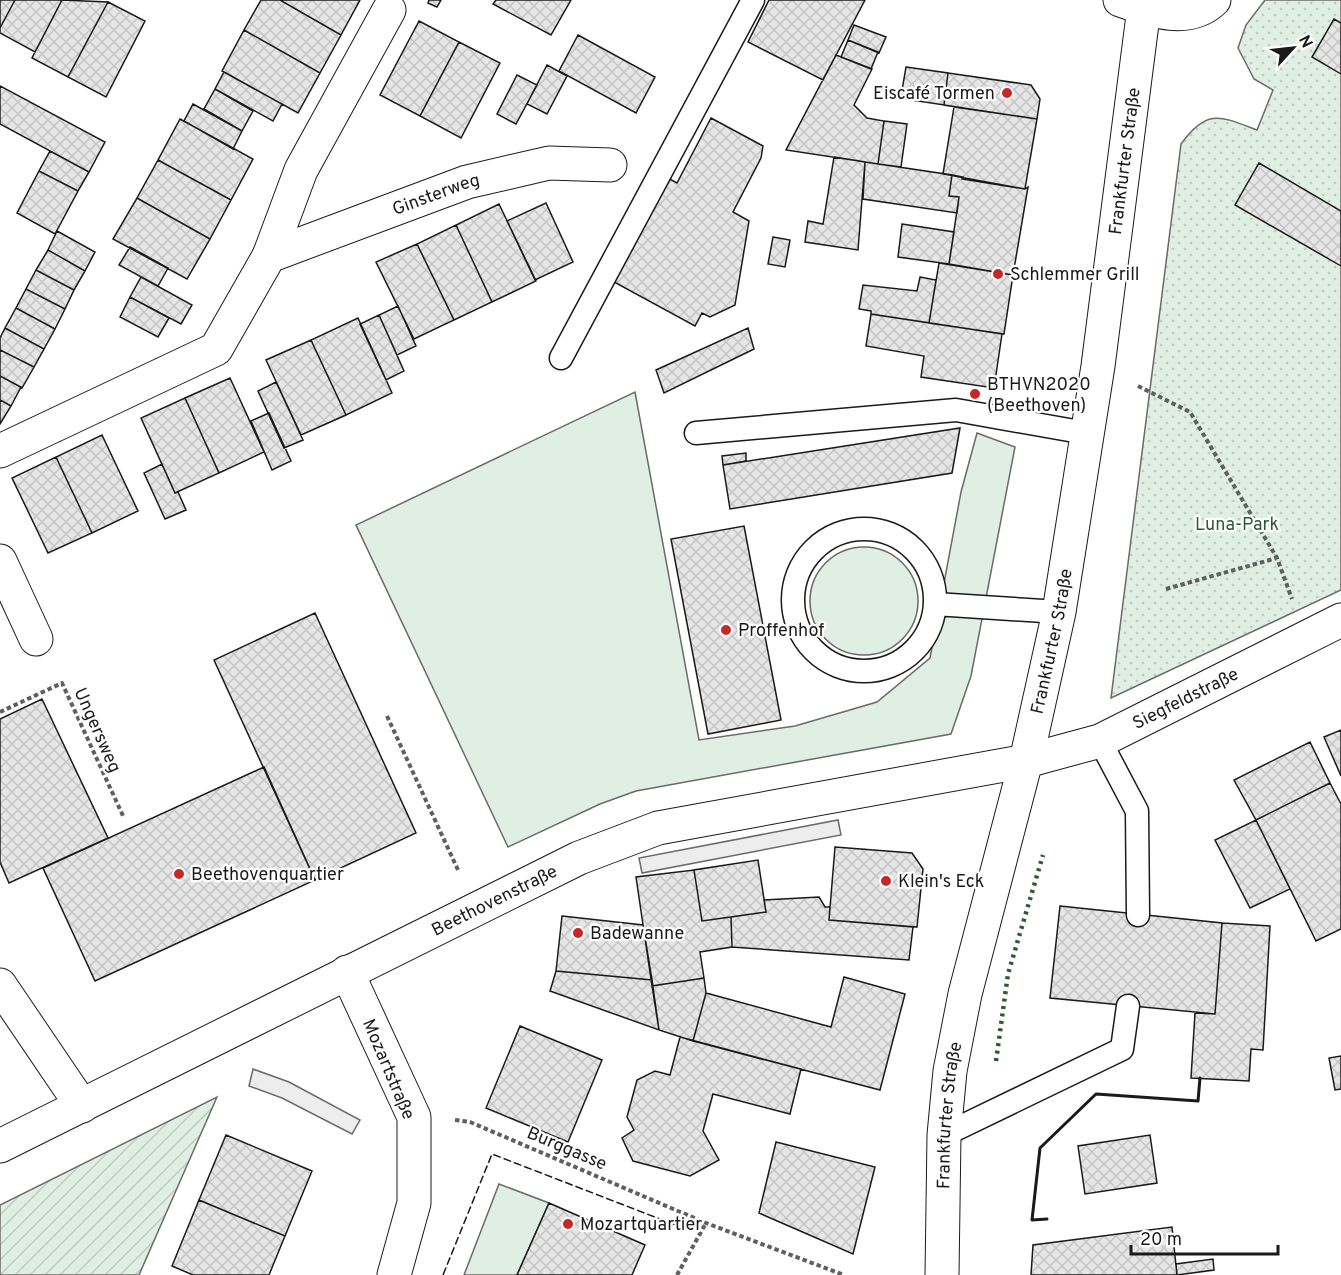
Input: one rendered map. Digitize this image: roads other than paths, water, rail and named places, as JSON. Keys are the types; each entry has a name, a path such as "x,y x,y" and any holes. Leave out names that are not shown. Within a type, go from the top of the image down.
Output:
{"street":[{"path":"1136,3 1176,15 1209,5 1214,0"},
{"name":"Frankfurter Straße","path":"942,1275 945,1135 950,1071 965,994 1026,761 1059,612 1098,366 1136,3"},
{"path":"0,451 216,349 269,256 301,170 389,10"},
{"name":"Ginsterweg","path":"269,256 467,182 549,163 610,165"},
{"path":"0,561 36,639"},
{"name":"Siegfeldstraße","path":"1026,761 1100,741 1341,620"},
{"name":"Beethovenstraße","path":"0,1146 579,858 658,828 1026,761"},
{"name":"Mozartstraße","path":"346,972 414,1117 414,1203 394,1275"},
{"path":"0,985 82,1106"}],"lane":[{"path":"561,358 753,0"},
{"path":"696,433 956,410 1086,433"},
{"path":"869,529 890,534 910,546 924,562 933,582 935,604 931,624 921,642 907,657 879,670 848,670 829,663 812,650 800,633 794,614 793,592 798,571 810,552 827,539 848,530 869,529"},
{"path":"935,604 1059,612"},
{"path":"1100,741 1137,811 1138,915"},
{"path":"945,1135 1122,1049 1128,1006"}],"place":[{"name":"Eiscafé Tormen","path":"1007,93"},
{"name":"Schlemmer Grill","path":"998,274"},
{"name":"BTHVN2020 (Beethoven)","path":"975,394"},
{"name":"Proffenhof","path":"726,630"},
{"name":"Beethovenquartier","path":"179,874"},
{"name":"Klein's Eck","path":"886,881"},
{"name":"Badewanne","path":"578,933"},
{"name":"Mozartquartier","path":"568,1224"}],"park label":[{"name":"Luna-Park","path":"1237,524"}]}
